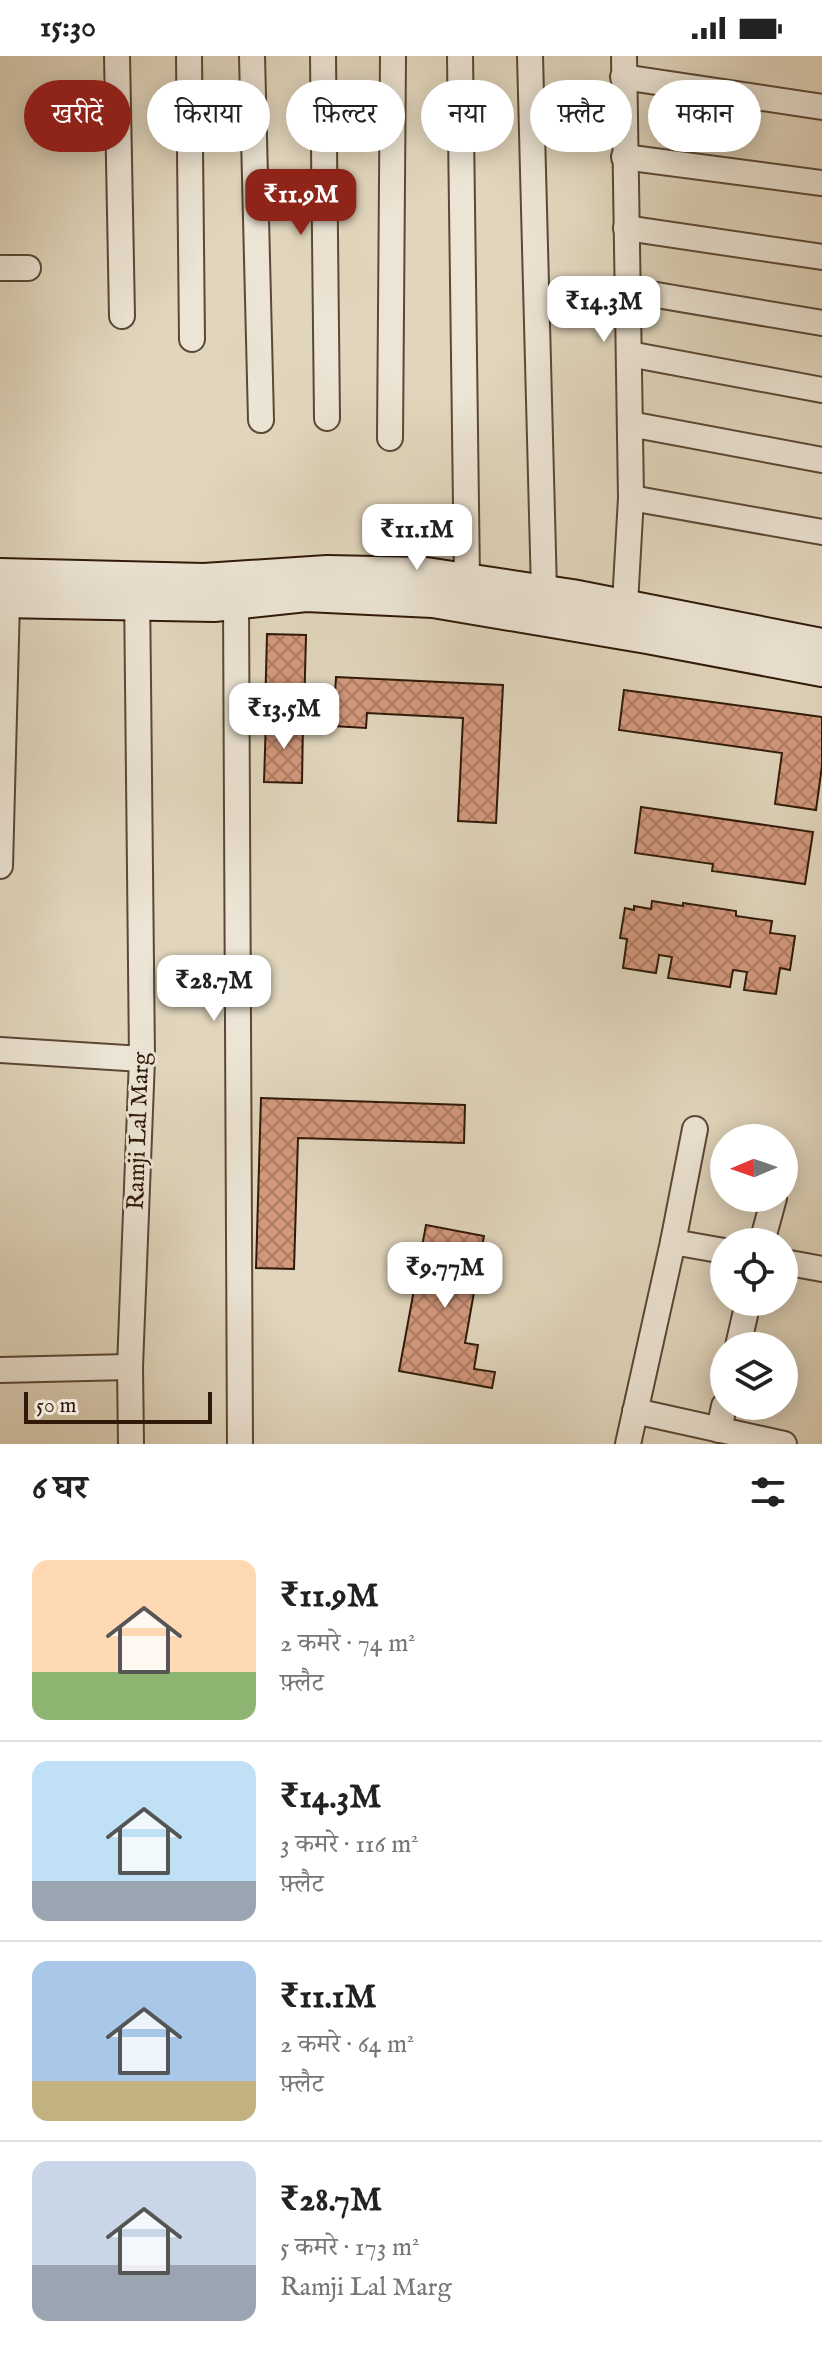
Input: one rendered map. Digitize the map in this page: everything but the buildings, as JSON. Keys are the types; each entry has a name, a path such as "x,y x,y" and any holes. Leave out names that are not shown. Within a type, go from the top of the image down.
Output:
{"street":[{"path":"117,56 122,316"},
{"path":"189,56 192,339"},
{"path":"252,56 261,420"},
{"path":"323,56 327,418"},
{"path":"390,438 393,56"},
{"path":"460,56 467,580"},
{"path":"530,56 544,591"},
{"path":"624,619 631,498 623,67 822,107"},
{"path":"624,157 822,183"},
{"path":"626,228 822,257"},
{"path":"0,268 28,268"},
{"path":"627,290 822,323"},
{"path":"629,354 822,390"},
{"path":"630,424 822,460"},
{"path":"631,498 822,532"},
{"path":"0,866 2,592 137,591 204,580 327,572 426,574 544,591 624,619 822,670"},
{"path":"137,591 214,605 306,595 433,601 624,619 822,645"},
{"name":"Ramji Lal Marg","path":"131,1444 130,1367 142,1059 137,591"},
{"path":"236,602 240,1444"},
{"path":"0,1050 142,1059"},
{"path":"628,1444 695,1129"},
{"path":"673,1242 710,1249"},
{"path":"798,1265 822,1269"},
{"path":"0,1370 130,1367"},
{"path":"635,1411 710,1417"},
{"path":"726,1420 784,1444"}]}
